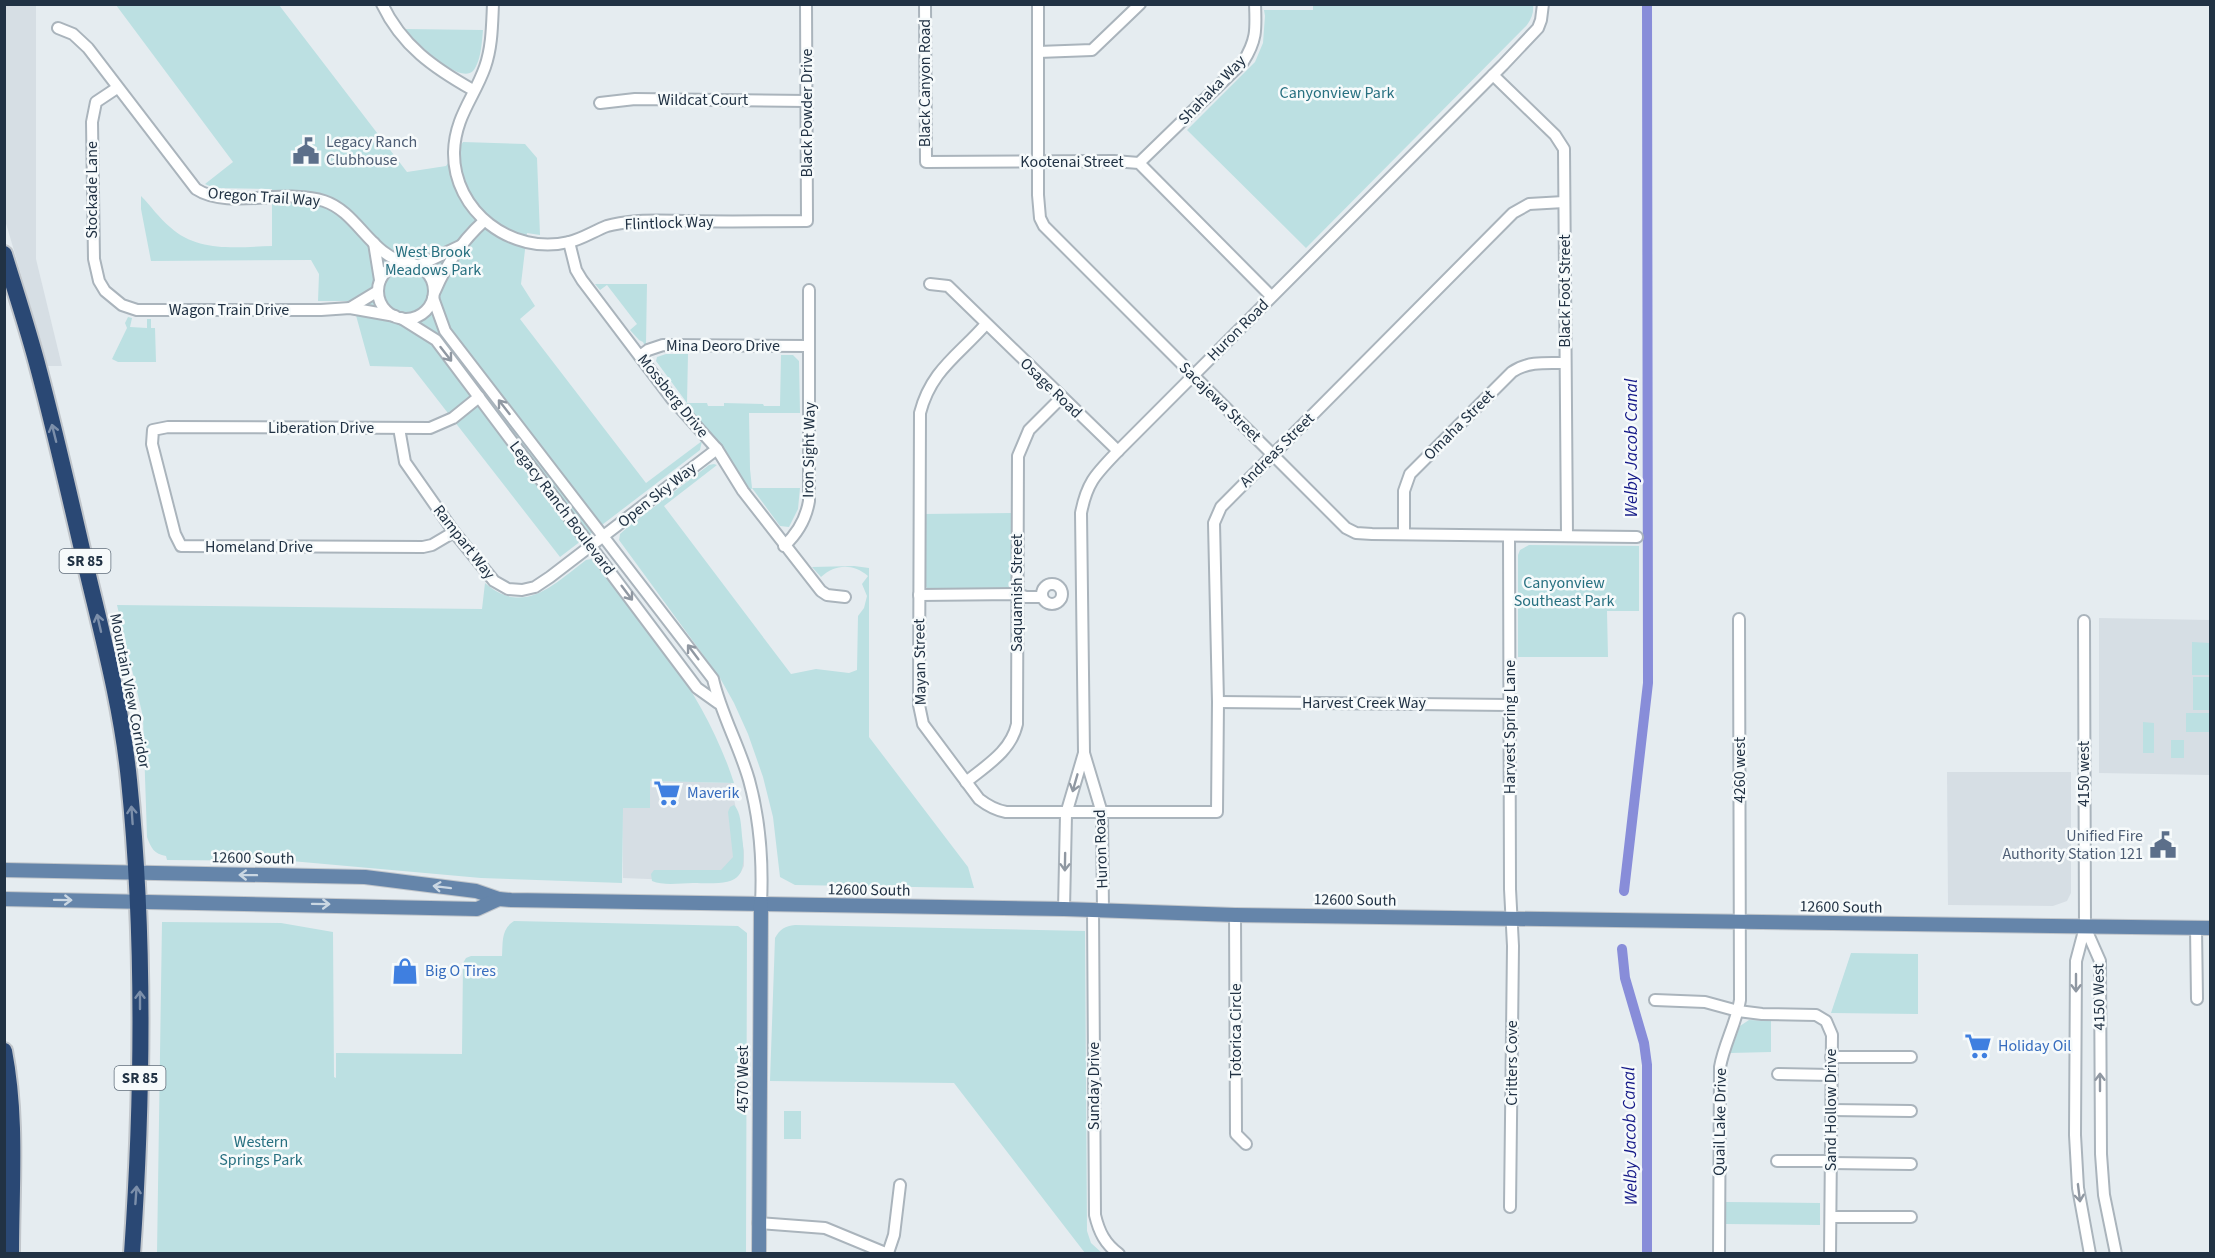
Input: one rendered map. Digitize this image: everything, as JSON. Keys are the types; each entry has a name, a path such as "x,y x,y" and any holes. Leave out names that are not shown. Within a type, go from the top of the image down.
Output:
{"highway":[{"name":"Mountain View Corridor","path":"4,254 39,371 117,704 129,778 136,873 140,1080 132,1254"},
{"path":"4,1051 11,1093 12,1123 10,1254"}],"main road":[{"name":"12600 South","path":"4,870 365,877 476,891 499,899 1064,909 1235,915 2211,928"},
{"name":"12600 South","path":"4,899 342,904 477,909 499,899"},
{"name":"4570 West","path":"759,1254 761,904"}],"street":[{"path":"382,4 400,34 416,53 435,68 473,90"},
{"name":"Flintlock Way","path":"493,4 491,42 484,69 460,119 454,151 456,175 465,197 484,221 508,236 539,244 569,242 609,226 641,221 807,222"},
{"name":"Black Powder Drive","path":"806,4 807,222"},
{"name":"Black Canyon Road","path":"925,4 926,162"},
{"name":"Sacajewa Street","path":"1038,4 1037,162 1040,218 1044,226 1346,528 1356,533 1638,537"},
{"path":"1038,52 1092,50 1140,4"},
{"name":"Shahaka Way","path":"1139,163 1243,62 1252,48 1257,30 1255,4"},
{"name":"Huron Road","path":"1098,911 1102,813 1084,753 1081,513 1085,491 1096,473 1538,28 1543,4"},
{"name":"Oregon Trail Way","path":"58,28 73,34 88,48 191,184 202,193 216,197 301,197 323,200 343,210 374,243 388,254 413,265"},
{"name":"Black Foot Street","path":"1493,75 1555,135 1563,149 1567,536"},
{"name":"Stockade Lane","path":"111,298 99,282 92,243 92,122 96,102 117,88"},
{"name":"Wildcat Court","path":"600,103 635,99 807,101"},
{"name":"Kootenai Street","path":"926,162 1139,163 1271,296"},
{"name":"Andreas Street","path":"1217,812 1218,702 1214,523 1221,507 1513,213 1529,204 1564,202"},
{"path":"374,243 383,306 398,317 409,318 424,312 442,274 460,246 484,221"},
{"name":"Mossberg Drive","path":"569,242 576,270 582,280 672,399 717,449 743,491 784,546 821,591 827,595 844,597"},
{"path":"379,286 391,267 413,265 460,246"},
{"path":"413,265 430,278 433,296"},
{"name":"Osage Road","path":"930,284 948,286 1118,451"},
{"name":"Wagon Train Drive","path":"350,308 379,286"},
{"name":"Iron Sight Way","path":"784,546 801,525 807,513 809,501 809,290"},
{"name":"Legacy Ranch Boulevard","path":"433,296 446,331 598,542 697,688 718,703"},
{"name":"Wagon Train Drive","path":"111,298 129,308 153,311 350,308 398,317"},
{"name":"Legacy Ranch Boulevard","path":"398,317 436,340 479,397 713,679 718,703 734,736 749,779 758,818 762,868 761,904"},
{"name":"Mayan Street","path":"986,324 934,378 924,396 920,413 919,705 923,724 979,799 987,806 997,810 1066,814 1217,812"},
{"name":"Mina Deoro Drive","path":"640,356 648,350 663,345 809,346"},
{"name":"Omaha Street","path":"1404,534 1404,491 1410,474 1512,372 1521,366 1530,364 1565,363"},
{"name":"Liberation Drive","path":"153,430 168,427 430,428 445,423 479,397"},
{"name":"Saquamish Street","path":"966,782 1007,749 1014,737 1017,724 1018,456 1029,430 1061,398"},
{"name":"Rampart Way","path":"399,428 405,462 454,532 494,581 508,589 522,590 535,587 598,542"},
{"name":"Homeland Drive","path":"153,430 152,444 175,534 181,546 423,547 432,545 454,532"},
{"name":"Open Sky Way","path":"598,542 717,449"},
{"name":"Harvest Spring Lane","path":"1509,536 1512,919"},
{"path":"1053,584 1061,588 1062,595 1059,601 1053,604 1046,603 1042,594 1046,585 1053,584"},
{"path":"919,595 1017,594 1025,590 1042,594"},
{"path":"1062,595 1082,594"},
{"name":"4260 west","path":"1739,619 1741,921"},
{"name":"4150 west","path":"2084,621 2085,927"},
{"name":"Harvest Creek Way","path":"1218,702 1510,705"},
{"name":"Huron Road","path":"1064,909 1066,814 1084,753"},
{"name":"Sunday Drive","path":"1098,911 1095,1215 1099,1230 1106,1242 1119,1254"},
{"name":"Totorica Circle","path":"1235,915 1236,1134 1246,1144"},
{"name":"Critters Cove","path":"1510,1207 1512,919"},
{"name":"Quail Lake Drive","path":"1719,1254 1720,1067 1724,1048 1738,1011 1741,921"},
{"name":"4150 West","path":"2085,927 2076,961 2075,1135 2078,1188 2090,1254"},
{"name":"4150 West","path":"2085,927 2100,961 2101,1163 2106,1206 2116,1254"},
{"path":"2196,928 2197,999"},
{"name":"Sand Hollow Drive","path":"1655,1000 1705,1002 1738,1011 1762,1014 1811,1014 1821,1017 1831,1030 1830,1254"},
{"path":"1832,1057 1911,1057"},
{"path":"1778,1074 1832,1075"},
{"path":"1831,1110 1911,1111"},
{"path":"1777,1161 1911,1164"},
{"path":"758,1223 825,1228 888,1253 894,1235 900,1185"},
{"path":"1831,1216 1911,1217"}],"shaded area":[{"path":"4,5 36,5 36,259 62,366 48,366 5,220"},
{"path":"2099,618 2210,620 2210,775 2099,773"},
{"path":"1947,772 2071,772 2071,893 2067,901 2053,906 1948,905"},
{"path":"622,780 731,783 744,851 744,866 741,872 737,876 698,881 623,878"}],"green space":[{"name":"Canyonview Park","path":"1533,4 1533,7 1527,25 1306,248 1187,130 1255,62 1263,43 1264,10 1313,10 1313,5"},
{"name":"West Brook Meadows Park","path":"116,5 279,5 407,172 446,166 463,142 525,144 537,158 540,235 527,233 521,284 535,306 520,319 646,483 702,441 700,450 560,557 412,367 370,366 352,301 318,301 319,274 311,260 151,261 141,209 141,196 170,227 193,241 218,247 272,246 272,189 214,188 205,184 233,162"},
{"path":"405,29 483,30 481,51 476,67 466,74 447,67"},
{"path":"595,284 647,284 646,344 630,330 637,324 607,285 600,290"},
{"path":"128,317 132,318 130,327 147,328 147,319 151,319 151,328 155,328 156,362 118,362 112,359 127,328 125,323"},
{"path":"666,354 688,354 687,403 656,361 657,357"},
{"path":"781,355 793,355 799,361 800,413 749,413 752,488 750,491 712,436 685,406 687,403 707,403 708,406 724,406 724,403 780,406"},
{"path":"709,465 717,465 664,506 791,674 816,669 849,673 857,670 858,616 864,608 867,596 862,584 868,576 856,569 844,567 832,570 821,577 812,567 854,566 869,568 869,737 968,867 974,888 795,885 780,877 773,817 763,777 734,703 720,678 619,540 620,534 629,526"},
{"path":"752,488 800,488 798,509 789,527 780,526"},
{"path":"1012,513 1012,584 1008,590 928,589 924,584 923,514"},
{"name":"Canyonview Southeast Park","path":"1529,545 1639,546 1639,611 1607,611 1608,657 1518,657 1518,555 1520,550"},
{"path":"591,559 675,666 708,722 734,783 650,781 650,808 623,808 622,883 481,878 291,861 167,860 166,856 159,854 152,847 147,837 143,717 117,605 482,609 485,583 499,593 513,597 526,597 550,587 586,560"},
{"path":"2192,642 2209,643 2209,675 2192,675"},
{"path":"2193,677 2210,677 2210,710 2193,710"},
{"path":"2186,713 2210,713 2210,732 2186,732"},
{"path":"2143,722 2154,723 2154,753 2143,753"},
{"path":"2171,740 2184,740 2184,758 2171,758"},
{"path":"734,805 740,819 743,852 741,872 736,878 720,883 667,884 652,881 651,874 654,870 721,870 733,857 728,812"},
{"name":"Western Springs Park","path":"514,921 738,926 747,933 746,1253 157,1253 162,922 281,923 333,932 334,1077 336,1078 336,1053 462,1054 463,963 471,956 502,956 505,932"},
{"path":"795,925 1085,931 1087,1231 1091,1243 1102,1253 1085,1253 954,1083 770,1081 775,938 783,929"},
{"path":"1851,953 1918,954 1918,1014 1831,1013"},
{"path":"1749,1020 1771,1021 1771,1052 1730,1053 1740,1026"},
{"path":"784,1111 801,1111 801,1139 784,1139"},
{"path":"1726,1202 1820,1203 1820,1225 1725,1224"}],"waterway":[{"name":"Welby Jacob Canal","path":"1624,891 1648,683 1647,4"},
{"name":"Welby Jacob Canal","path":"1622,949 1625,978 1644,1043 1647,1065 1647,1254"}],"place":[{"name":"Legacy Ranch Clubhouse","path":"306,151"},
{"name":"Maverik","path":"667,793"},
{"name":"Unified Fire Authority Station 121","path":"2163,845"},
{"name":"Big O Tires","path":"405,971"},
{"name":"Holiday Oil","path":"1978,1046"}]}
